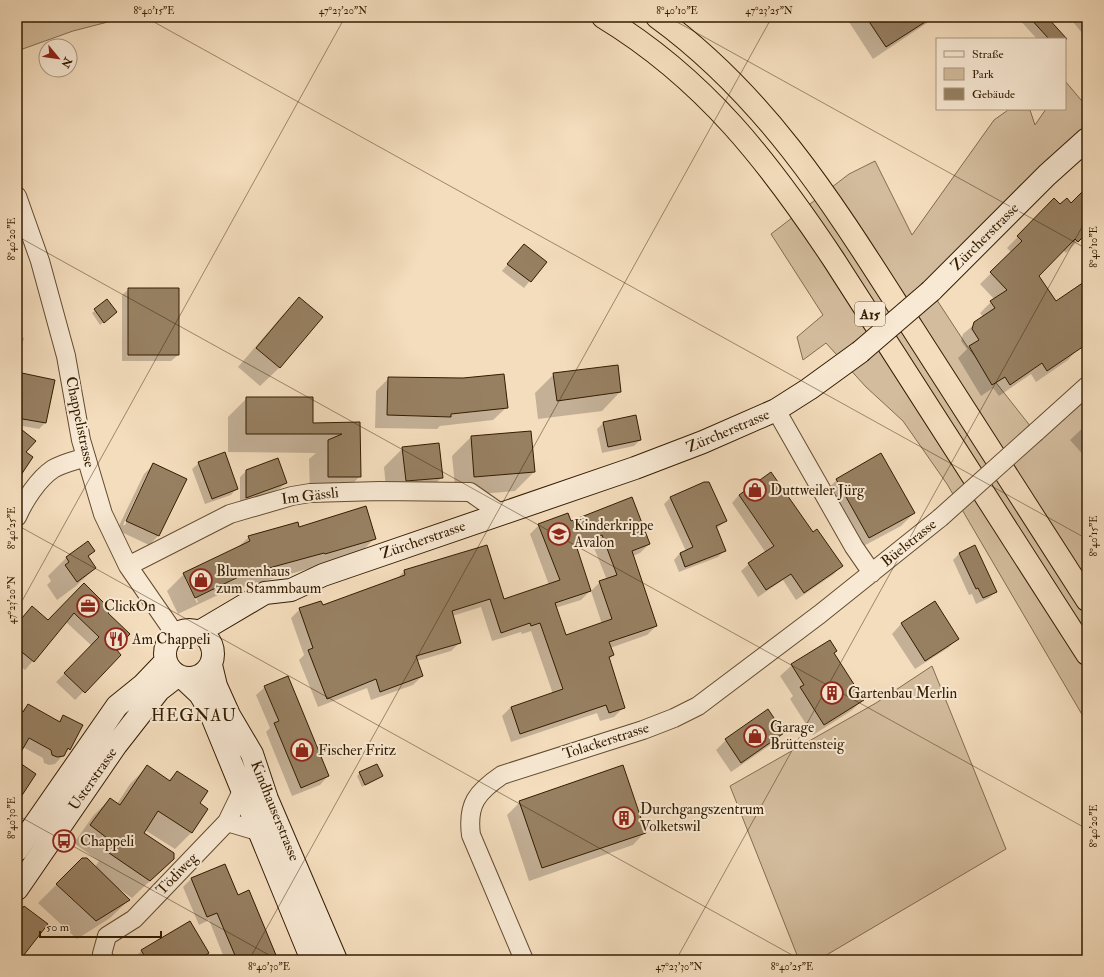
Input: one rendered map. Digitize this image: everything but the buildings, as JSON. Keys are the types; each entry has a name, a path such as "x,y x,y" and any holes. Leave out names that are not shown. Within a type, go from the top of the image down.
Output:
{"highway":[{"name":"A15","path":"603,17 649,48 684,76 716,105 763,160 810,223 1087,654"},
{"name":"A15","path":"657,17 698,49 734,82 777,129 806,167 884,283 1087,600"}],"main road":[{"name":"Zürcherstrasse","path":"212,657 236,627 272,606 291,590 323,575 672,454 776,410 809,390 860,352 931,291 1047,175 1087,139"},
{"name":"Zürcherstrasse","path":"199,632 265,593 291,590"},
{"path":"190,630 199,632 205,636 212,657 199,676 192,679 175,672 165,646 175,634 190,630"},
{"name":"Kindhauserstrasse","path":"212,657 216,686 228,715 252,754 267,799 336,960"},
{"name":"Kindhauserstrasse","path":"175,672 205,700 261,832 312,960"},
{"name":"Usterstrasse","path":"17,850 117,706 143,685 175,672"},
{"name":"Usterstrasse","path":"17,888 116,745 158,690 175,672"}],"street":[{"name":"Chappelistrasse","path":"17,196 40,261 66,356 86,458 107,526 128,566 175,634"},
{"name":"Büelstrasse","path":"776,410 854,547 872,573 940,518 1087,386"},
{"path":"17,517 37,486 52,470 66,463 86,458"},
{"name":"Im Gässli","path":"128,566 230,514 298,495 380,490 470,492 500,514"},
{"name":"Tolackerstrasse","path":"524,960 471,836 469,822 470,808 483,788 502,775 643,730 674,718 698,706 872,573"},
{"name":"Tödiweg","path":"105,960 102,954 107,936 134,919 228,822 243,789"},
{"path":"228,822 261,832"}],"green space":[{"path":"27,17 127,17 73,31 53,38 38,38 38,44 17,51 17,21"},
{"path":"1066,82 1087,107 1087,139 931,291 967,346 1035,432 1087,386 1087,723 947,484 903,421 866,387 826,343 803,360 797,337 823,315 771,234 849,174 875,161 912,235 994,120 1008,110 1030,110 1035,125 1045,110 1066,110"},
{"path":"932,666 1006,849 818,960 799,960 730,786 876,703"}],"place":[{"name":"Duttweiler Jürg","path":"755,490"},
{"name":"Kinderkrippe Avalon","path":"559,534"},
{"name":"Blumenhaus zum Stammbaum","path":"201,580"},
{"name":"ClickOn","path":"88,606"},
{"name":"Am Chappeli","path":"116,639"},
{"name":"Gartenbau Merlin","path":"832,693"},
{"name":"Garage Brüttensteig","path":"755,736"},
{"name":"Fischer Fritz","path":"302,750"},
{"name":"Durchgangszentrum Volketswil","path":"624,818"},
{"name":"Chappeli","path":"64,841"}],"district":[{"name":"HEGNAU","path":"194,715"}]}
